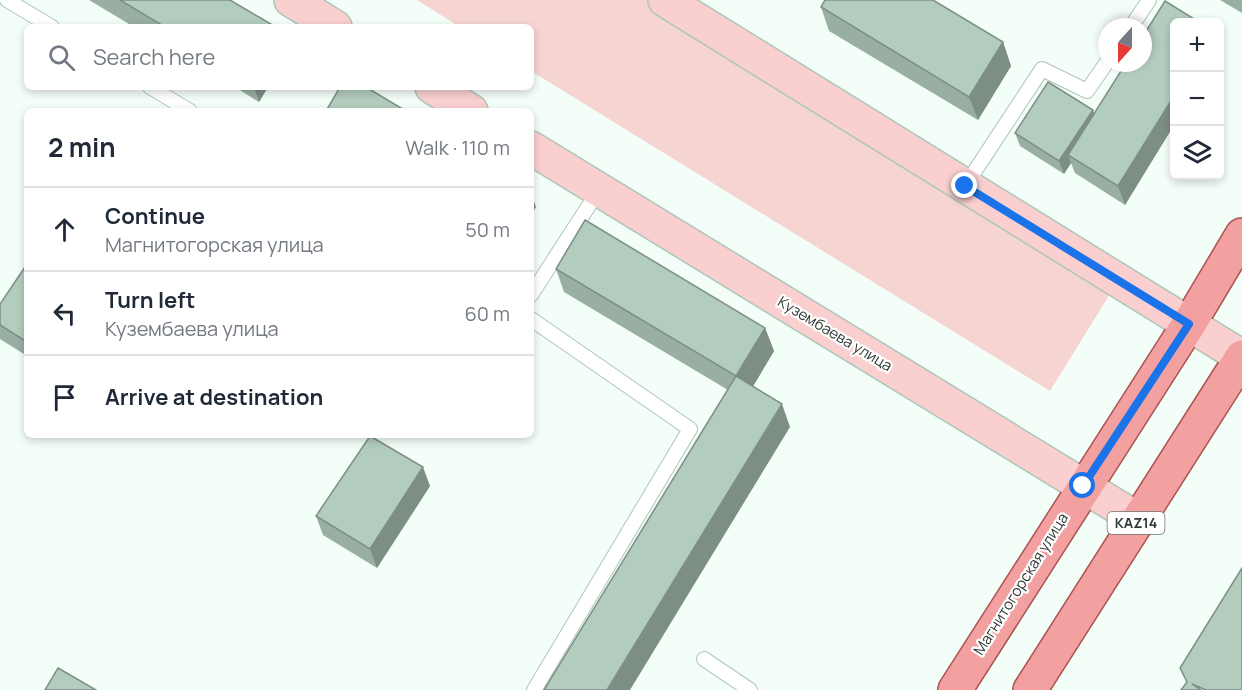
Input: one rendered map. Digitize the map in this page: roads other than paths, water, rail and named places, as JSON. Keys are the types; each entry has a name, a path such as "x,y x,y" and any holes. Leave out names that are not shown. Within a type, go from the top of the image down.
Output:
{"main road":[{"name":"Магнитогорская улица","path":"955,690 1083,486 1189,324 1242,235"},
{"name":"KAZ14","path":"1030,690 1242,357"}],"street":[{"path":"291,0 330,24"},
{"path":"665,0 1242,357"},
{"path":"437,90 466,108"},
{"name":"Кузембаева улица","path":"534,150 1138,520"}],"lane":[{"path":"7,0 47,24"},
{"path":"1137,18 1149,0"},
{"path":"965,186 1042,69 1087,91 1100,72"},
{"path":"155,90 185,108"},
{"path":"534,290 599,190"},
{"path":"534,321 690,429 534,690"},
{"path":"704,659 750,690"}]}
